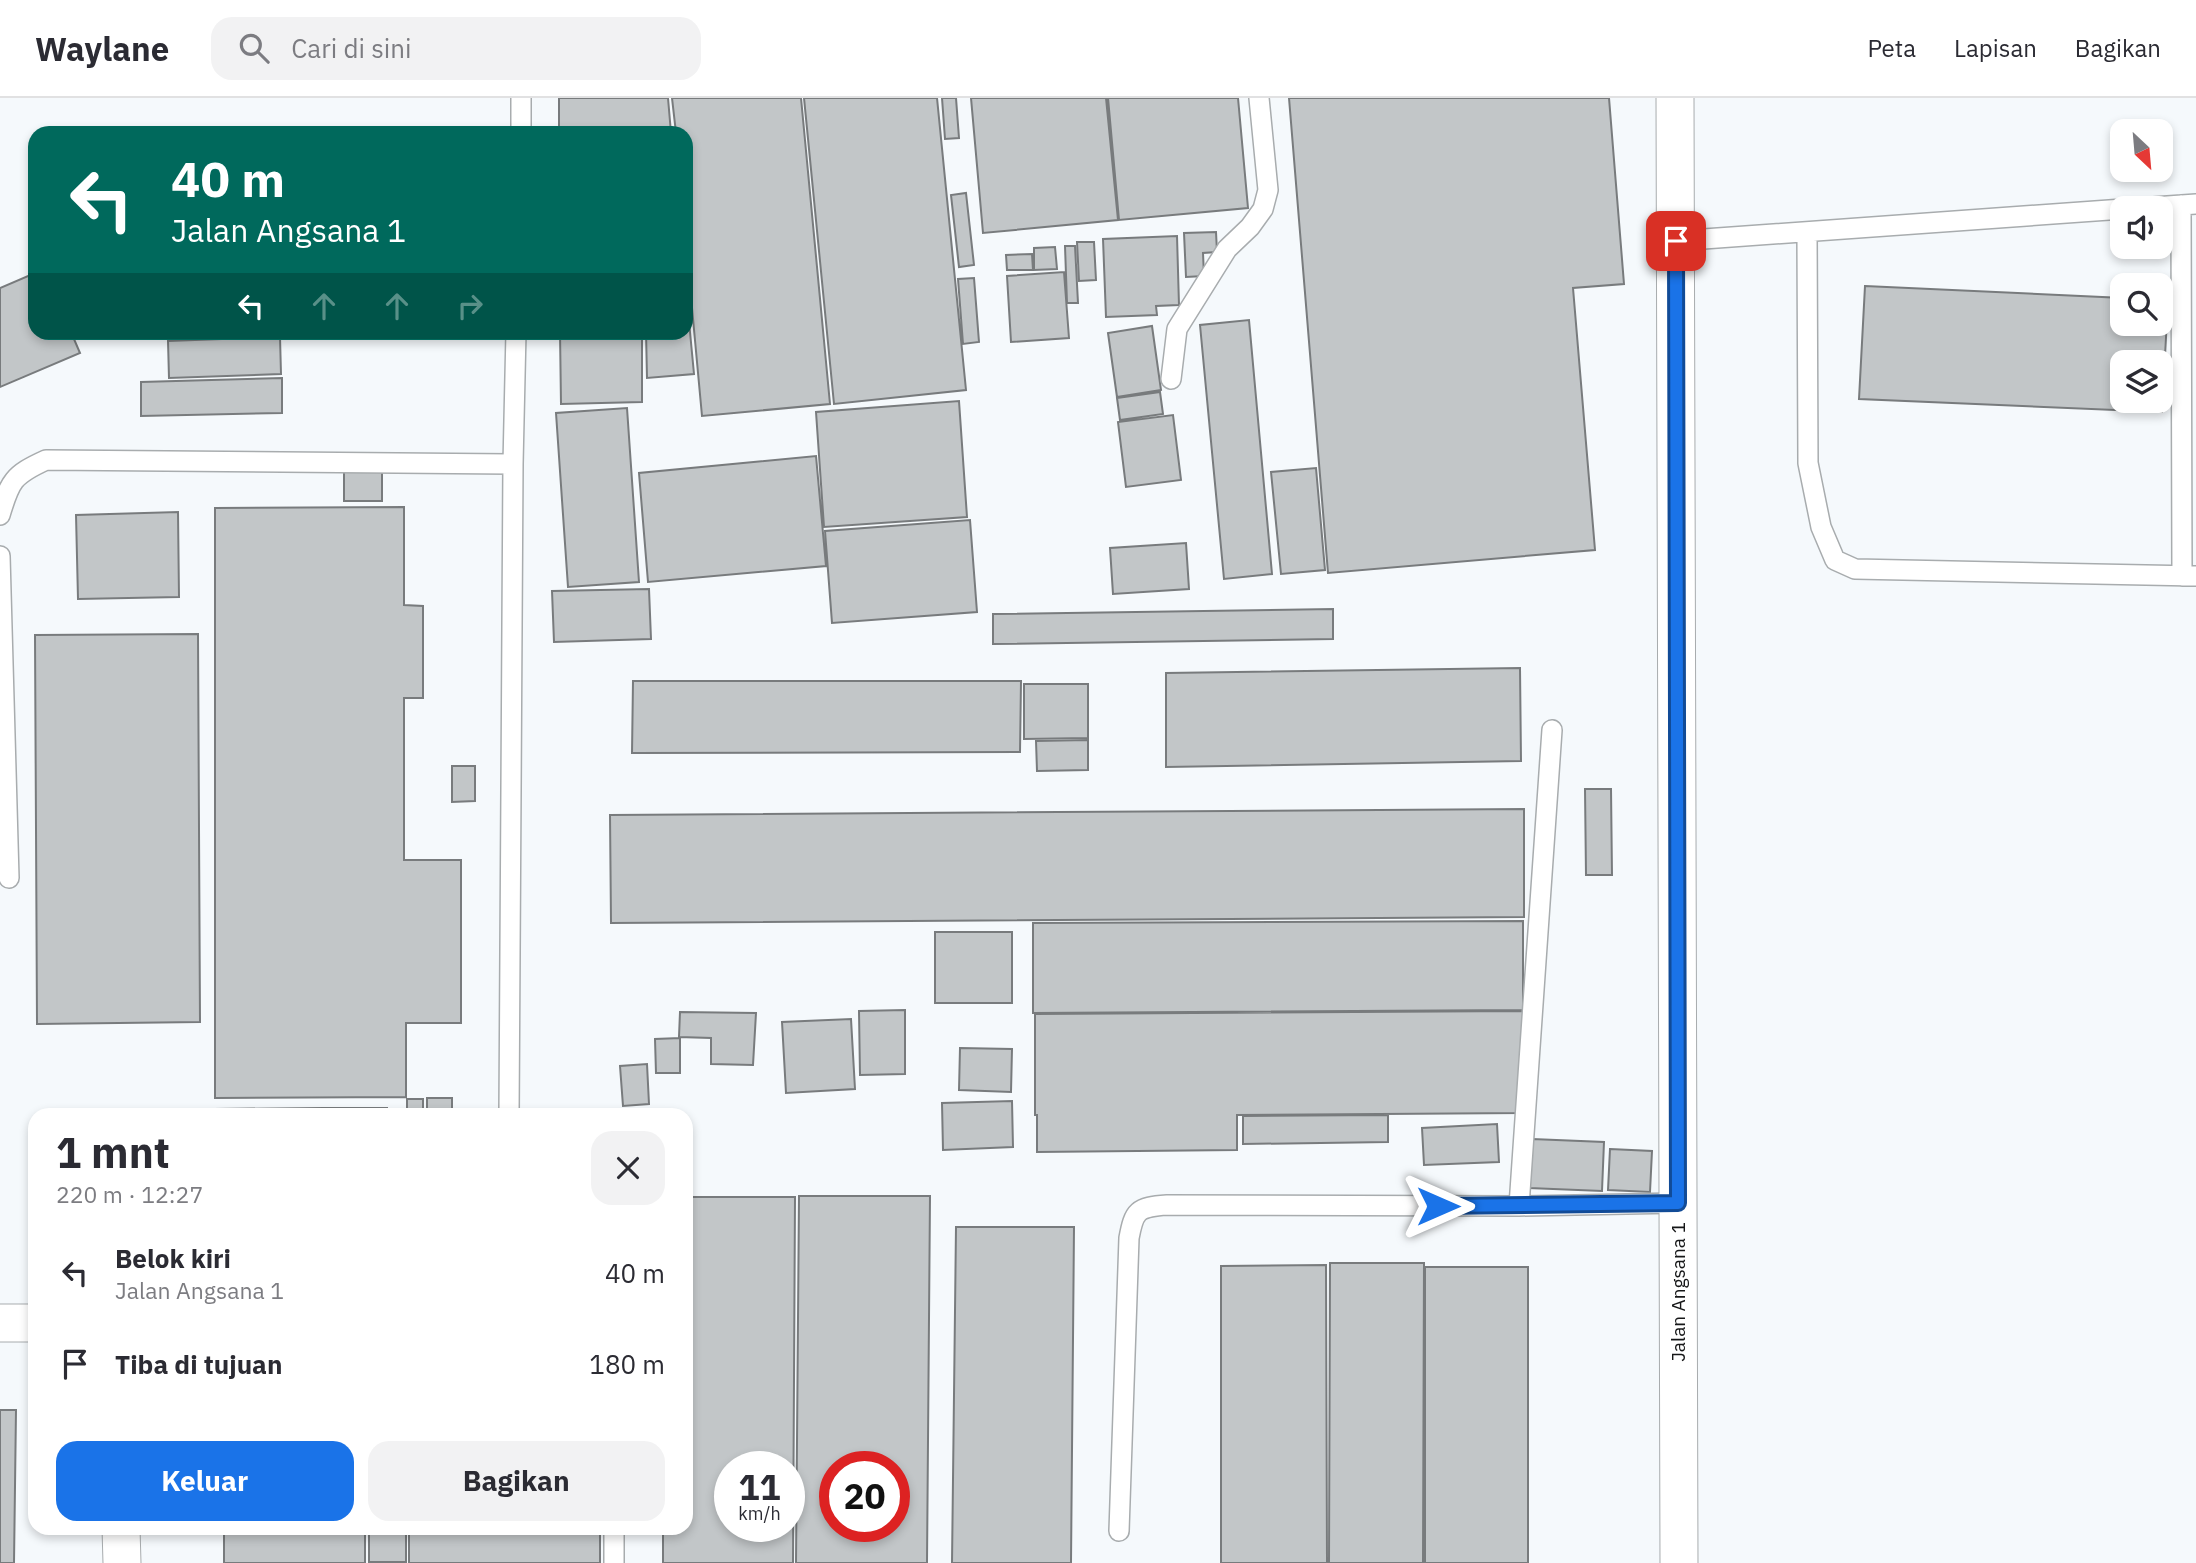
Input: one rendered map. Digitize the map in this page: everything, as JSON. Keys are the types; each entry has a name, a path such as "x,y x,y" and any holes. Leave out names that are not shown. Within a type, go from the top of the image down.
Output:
{"street":[{"name":"Jalan Angsana 1","path":"1675,98 1679,1563"},
{"path":"0,1323 28,1323"},
{"path":"121,1535 122,1563"}],"lane":[{"path":"521,126 522,98"},
{"path":"1171,379 1177,329 1227,249 1250,228 1264,209 1268,190 1259,98"},
{"path":"1807,232 1808,463 1821,527 1835,560 1855,569 2189,576 2189,205"},
{"path":"1676,241 2110,210"},
{"path":"509,1108 516,340"},
{"path":"0,515 9,486 26,469 47,460 513,464"},
{"path":"0,556 9,878"},
{"path":"1519,1206 1552,730"},
{"path":"1119,1531 1129,1238 1133,1216 1142,1209 1167,1205 1519,1206 1678,1203"},
{"path":"614,1535 614,1563"}],"building":[{"path":"559,98 668,98 670,126 559,126"},
{"path":"672,98 801,98 830,404 702,416 693,319 693,126 675,126"},
{"path":"804,98 937,98 966,390 834,404"},
{"path":"942,98 956,98 959,138 945,139"},
{"path":"971,98 1106,98 1118,220 983,233"},
{"path":"1108,98 1238,98 1248,208 1119,220"},
{"path":"1289,98 1609,98 1624,284 1573,288 1595,550 1328,573"},
{"path":"966,193 974,265 959,267 951,195"},
{"path":"1216,232 1217,252 1203,253 1204,276 1186,277 1184,233"},
{"path":"1177,236 1179,305 1156,306 1157,315 1106,317 1103,239"},
{"path":"1077,242 1094,242 1096,280 1079,281"},
{"path":"1065,246 1075,246 1078,303 1067,303"},
{"path":"1055,247 1057,269 1034,270 1034,248"},
{"path":"1032,254 1033,270 1007,270 1006,255"},
{"path":"1064,272 1069,338 1011,342 1007,276"},
{"path":"28,276 28,340 74,340 80,353 0,387 0,288"},
{"path":"974,278 979,342 963,344 958,279"},
{"path":"1865,286 2110,297 2110,336 2166,336 2165,350 2110,350 2110,410 1859,399"},
{"path":"1249,320 1272,574 1224,579 1200,325"},
{"path":"1152,326 1161,390 1117,397 1108,333"},
{"path":"280,340 281,374 169,378 168,341"},
{"path":"560,340 642,340 642,402 561,404"},
{"path":"646,340 691,340 694,374 647,378"},
{"path":"282,378 282,413 141,416 141,382"},
{"path":"1160,392 1163,414 1120,420 1117,398"},
{"path":"959,401 967,517 824,527 816,412"},
{"path":"627,408 639,582 568,587 556,413"},
{"path":"1173,415 1181,480 1126,487 1118,422"},
{"path":"816,456 826,566 648,582 639,473"},
{"path":"344,466 382,466 382,501 344,501"},
{"path":"1316,468 1325,570 1281,574 1271,472"},
{"path":"404,507 404,605 423,606 423,698 404,698 404,860 461,860 461,1023 406,1023 406,1097 215,1098 215,508"},
{"path":"178,512 179,597 78,599 76,515"},
{"path":"970,520 977,612 832,623 825,531"},
{"path":"1186,543 1189,589 1113,594 1110,548"},
{"path":"649,589 651,639 554,642 552,591"},
{"path":"1333,609 1333,639 993,644 993,614"},
{"path":"198,634 200,1022 37,1024 35,635"},
{"path":"1520,668 1521,761 1166,767 1166,673"},
{"path":"633,681 1021,681 1020,752 632,753"},
{"path":"1024,684 1088,684 1088,738 1024,739"},
{"path":"1088,740 1088,770 1037,771 1036,741"},
{"path":"452,766 475,766 475,801 452,802"},
{"path":"1585,789 1611,789 1612,875 1586,875"},
{"path":"1524,809 1524,917 611,923 610,815"},
{"path":"1523,921 1523,1010 1033,1013 1033,923"},
{"path":"935,932 1012,932 1012,1003 935,1003"},
{"path":"905,1010 905,1074 860,1075 859,1011"},
{"path":"1523,1011 1524,1113 1237,1115 1237,1150 1037,1152 1035,1014"},
{"path":"680,1012 756,1013 753,1065 711,1064 711,1038 679,1037"},
{"path":"851,1019 855,1089 786,1093 782,1022"},
{"path":"680,1038 680,1073 656,1073 655,1039"},
{"path":"960,1048 1012,1049 1011,1092 959,1090"},
{"path":"647,1064 649,1104 623,1106 620,1066"},
{"path":"427,1098 452,1098 452,1108 427,1108"},
{"path":"407,1099 423,1099 423,1108 407,1108"},
{"path":"1012,1101 1013,1147 943,1150 942,1103"},
{"path":"1388,1115 1388,1142 1243,1144 1243,1116"},
{"path":"1497,1124 1499,1162 1424,1165 1422,1128"},
{"path":"1532,1139 1604,1142 1602,1191 1529,1188"},
{"path":"1610,1149 1652,1151 1650,1192 1608,1190"},
{"path":"799,1196 930,1196 927,1563 796,1563 796,1542 805,1542 805,1451 797,1451"},
{"path":"693,1197 795,1197 794,1451 714,1451 714,1542 793,1542 793,1563 663,1563 663,1535 693,1535"},
{"path":"956,1227 1074,1227 1071,1563 952,1563"},
{"path":"1330,1263 1424,1263 1423,1563 1329,1563"},
{"path":"1326,1265 1327,1563 1221,1563 1221,1266"},
{"path":"1425,1267 1528,1267 1528,1563 1425,1563"},
{"path":"0,1410 16,1410 14,1563 0,1563"},
{"path":"224,1535 365,1535 365,1563 224,1563"},
{"path":"369,1535 406,1535 406,1562 369,1562"},
{"path":"409,1535 600,1535 600,1563 409,1563"}],"route":[{"path":"1438,1206 1678,1203 1676,241"}]}
